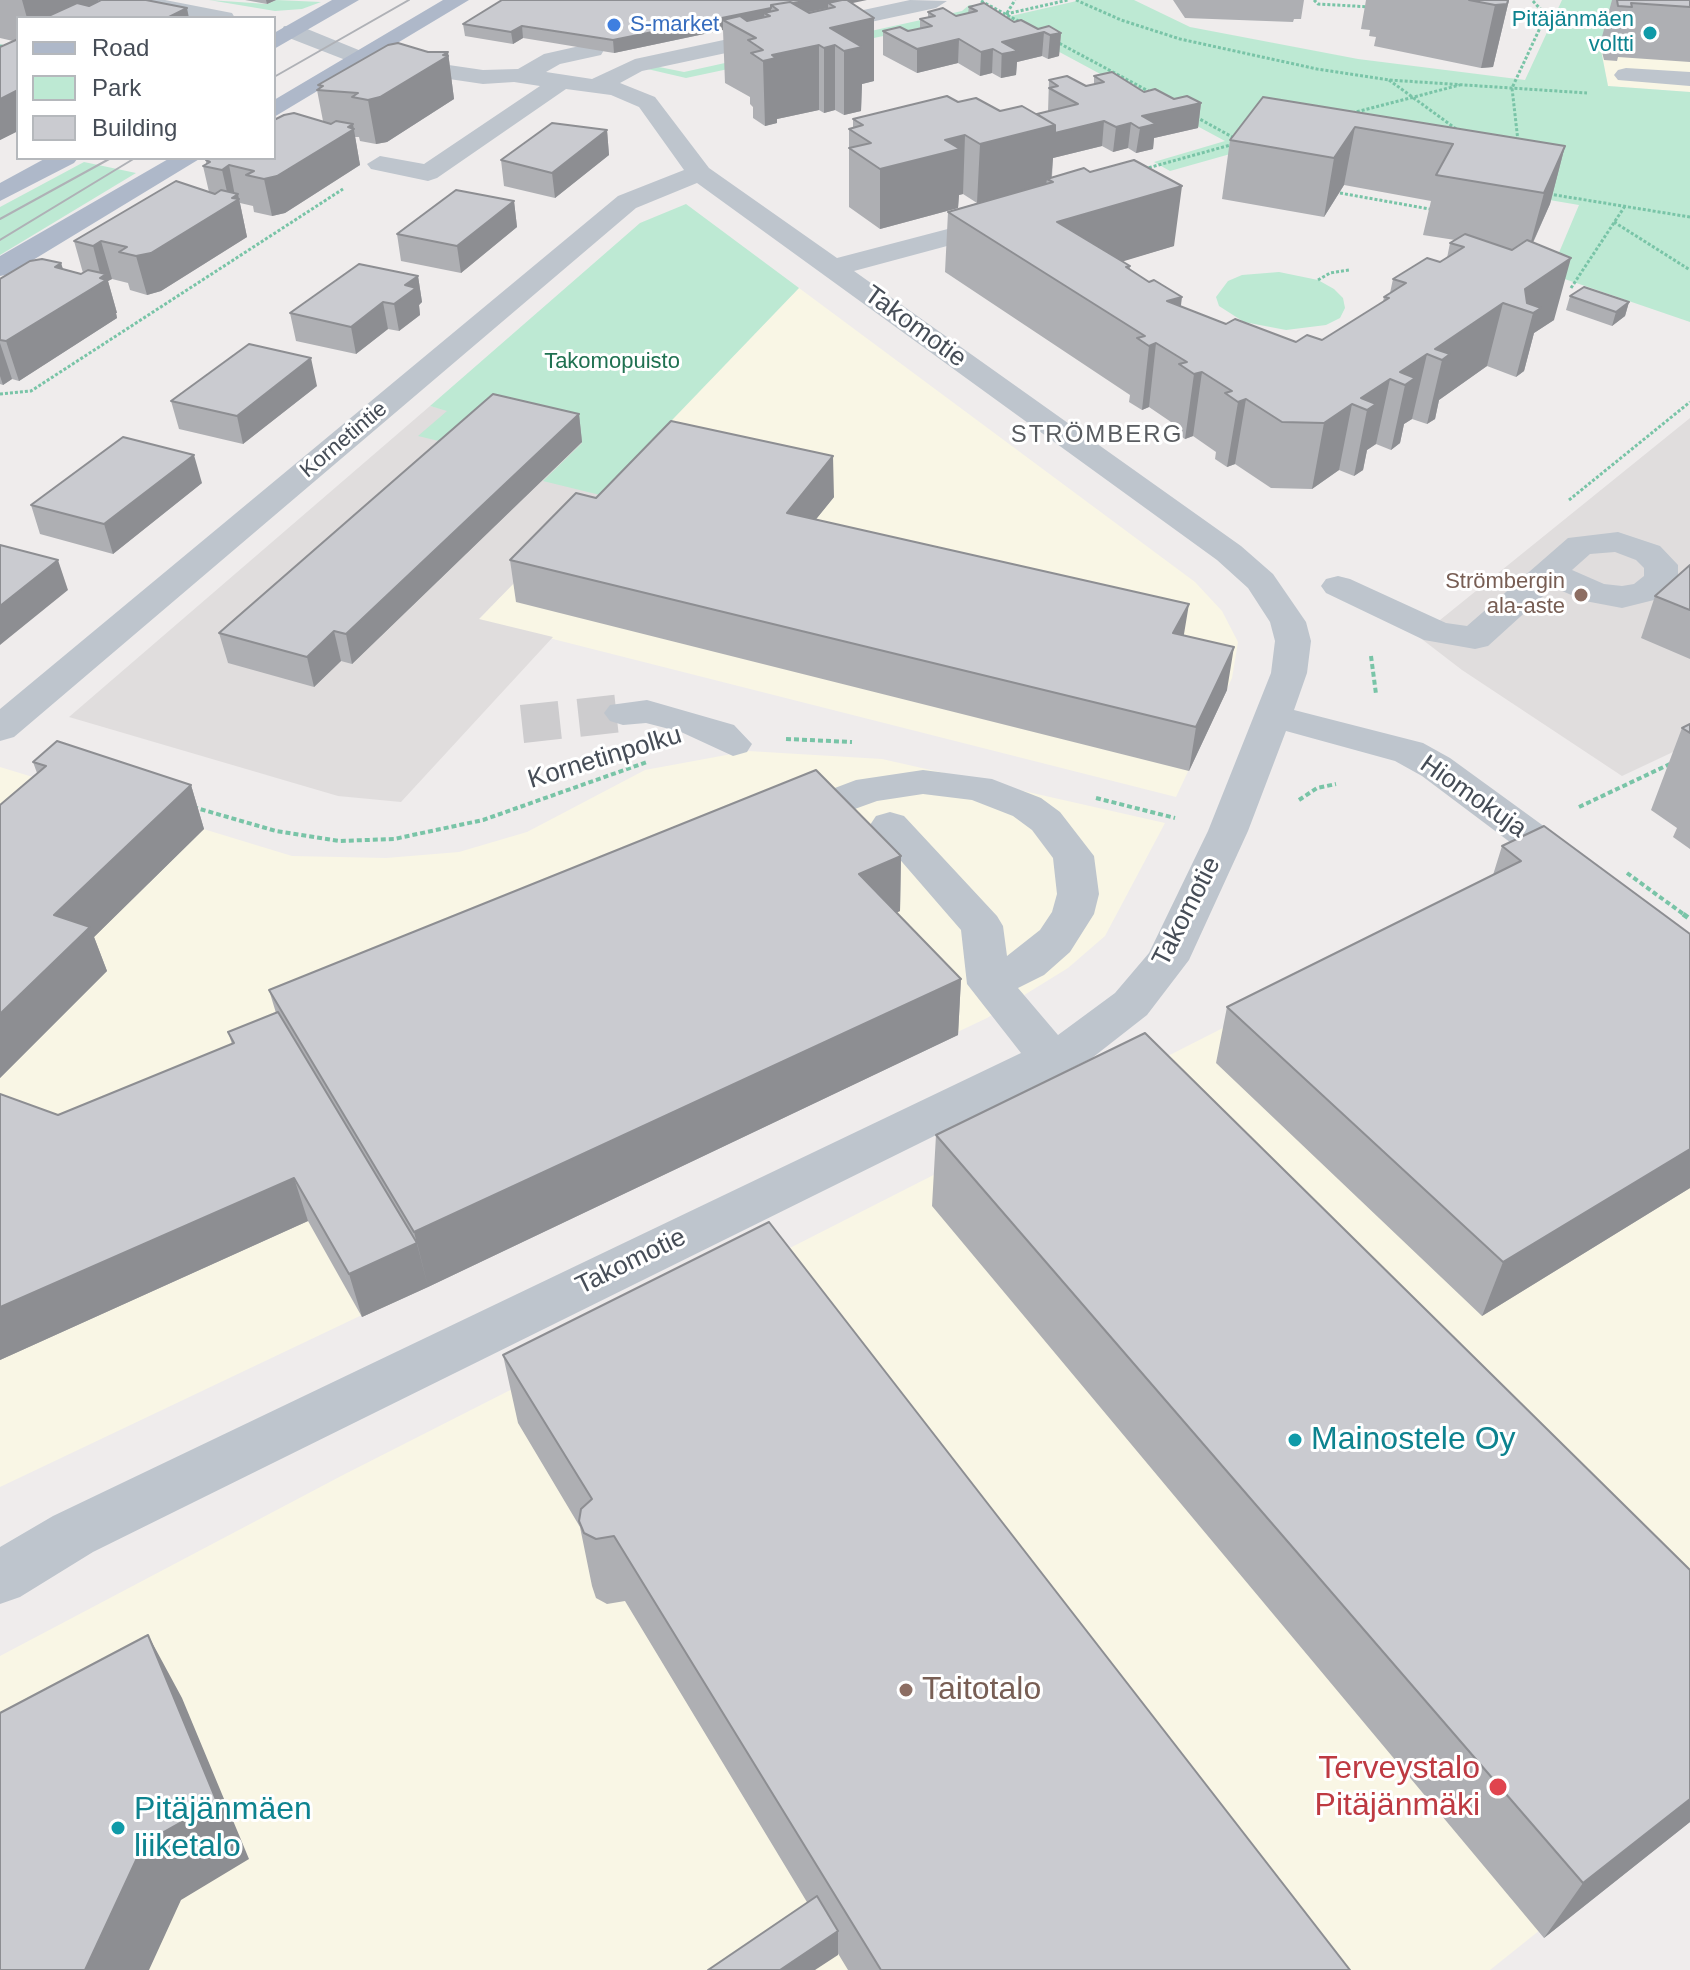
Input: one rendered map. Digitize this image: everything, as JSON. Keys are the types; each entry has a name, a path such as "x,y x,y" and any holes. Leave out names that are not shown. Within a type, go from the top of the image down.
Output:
{"main road":[{"path":"280,34 348,0"},
{"path":"276,109 458,0"},
{"path":"0,193 61,160"},
{"path":"0,268 185,160"}],"street":[{"path":"131,0 214,16"},
{"path":"596,86 635,66 936,1"},
{"name":"Takomotie","path":"280,34 387,43 500,64 518,75"},
{"name":"Takomotie","path":"0,1578 73,1534 1051,1058 1108,1024 1131,1004 1167,960 1228,831 1270,715 1289,673 1293,641 1277,601 1261,581 1229,553 700,173 680,142 647,102 624,91 596,86 518,75 483,77 361,59 280,34"},
{"path":"518,75 552,59 593,50"},
{"path":"1626,75 1690,79"},
{"path":"381,164 428,173 561,82"},
{"name":"Kornetintie","path":"0,729 627,202 657,187 700,173"},
{"path":"833,268 1037,213"},
{"path":"1338,586 1437,632 1475,638 1550,573"},
{"path":"623,713 647,711 694,724 720,733 733,744"},
{"name":"Hiomokuja","path":"1270,715 1409,752 1436,767 1601,890"},
{"path":"749,836 870,789 923,782 978,788 1027,807 1046,821 1073,856 1078,894 1064,927 1029,964 989,984"},
{"path":"890,825 982,926 989,984 1051,1058"}],"path":[{"path":"980,0 1029,27"},
{"path":"1007,14 1015,0"},
{"path":"1076,0 1121,20 1193,42 1317,69 1389,80 1512,88"},
{"path":"1314,0 1318,4 1379,7"},
{"path":"1519,147 1512,88 1546,15 1532,0"},
{"path":"2,45 11,41"},
{"path":"1055,41 1162,98"},
{"path":"1389,80 1463,134"},
{"path":"1341,116 1460,85"},
{"path":"1188,113 1241,142"},
{"path":"0,394 31,391 381,164"},
{"path":"1536,192 1690,217"},
{"path":"1340,193 1436,210"},
{"path":"1571,288 1625,206"},
{"path":"1614,222 1690,270"},
{"path":"1318,280 1330,273 1349,270"},
{"name":"Kornetinpolku","path":"187,805 276,831 339,841 394,839 483,820 633,765 770,738 854,742"},
{"path":"1086,796 1275,841 1299,800 1317,788 1343,782 1359,738"},
{"path":"1567,813 1676,761"}],"shaded area":[{"path":"1690,18 1690,92 1608,86 1600,44"},
{"path":"799,288 1195,582 1222,611 1238,642 1232,678 1176,797 478,620"},
{"path":"430,406 639,455 479,619 553,637 401,802 338,796 69,717"},
{"name":"Strömbergin ala-aste","path":"1690,418 1690,744 1622,776 1462,670 1419,637"},
{"path":"748,751 882,759 1165,823 1105,936 1068,968 987,1018 0,1487 0,767 292,856 386,858 459,852 527,832 645,770"},
{"path":"1528,873 1690,995 1690,1810 1490,1970 0,1970 0,1656 343,1475"}],"green space":[{"path":"209,0 267,4 276,0 321,2 302,9 275,11"},
{"path":"1081,0 1134,0 1190,27 1358,59 1525,80 1562,0 1690,0 1600,45 1608,86 1690,92 1690,322 1550,274 1579,205 1248,149 1170,171 1154,162 1225,141 998,19"},
{"path":"969,5 978,6 982,15 686,78 643,68 654,66 684,72 962,11"},
{"path":"84,162 136,173 0,255 0,207"},
{"name":"Takomopuisto","path":"686,204 799,288 600,495 543,481 582,443 468,448 418,436 447,411 430,406 640,223"},
{"path":"1279,272 1318,280 1334,289 1343,298 1345,308 1340,318 1326,325 1286,330 1244,322 1219,306 1216,297 1228,281 1242,275"}],"building":[{"path":"101,0 146,0 187,8 171,16 48,16 77,3 89,6"},
{"name":"S-market","path":"502,0 810,0 771,5 771,8 613,40 522,26 511,32 463,24"},
{"path":"847,0 874,18 830,28 862,47 844,51 835,45 824,48 819,45 772,55 776,58 763,61 751,53 763,50 748,40 756,38 723,20 740,16 747,21 770,16 764,13 778,10 771,5 790,2 809,13 835,7 828,3"},
{"path":"1469,0 1508,0 1507,4 1495,5"},
{"path":"1617,0 1690,0 1690,7 1631,3 1632,7 1618,6"},
{"path":"984,3 1014,22 1021,20 1038,29 1049,26 1061,33 1050,35 1044,32 1002,42 1018,51 1002,54 993,49 981,52 959,39 917,49 883,31 900,27 908,31 932,26 920,19 935,16 928,12 943,8 956,16 977,11 969,7"},
{"path":"16,40 16,91 0,99 0,47"},
{"path":"398,43 428,52 448,52 443,55 448,56 380,97 368,100 352,97 358,93 317,90 323,86 318,85 388,45"},
{"path":"1112,72 1144,92 1155,89 1174,99 1187,96 1201,103 1142,116 1156,124 1139,128 1131,123 1116,127 1104,121 1055,133 1055,125 1037,114 1078,104 1049,88 1058,86 1049,80 1067,76 1086,86 1104,82 1094,76"},
{"path":"947,96 958,102 976,98 1000,111 1022,106 1055,125 980,144 965,135 945,140 960,149 880,169 849,148 871,143 849,129 863,125 853,119"},
{"path":"1263,97 1565,146 1544,193 1436,175 1453,144 1355,127 1334,158 1230,140"},
{"path":"294,113 331,124 336,121 353,124 348,127 354,129 277,176 264,179 246,175 254,171 229,165 222,170 203,166 210,162 206,160 276,160 276,119"},
{"path":"552,123 607,130 552,173 501,160"},
{"path":"1134,160 1182,186 1057,222 1130,266 1126,267 1149,282 1154,280 1182,297 1167,301 1226,324 1235,319 1296,342 1307,335 1322,340 1389,298 1384,297 1406,283 1393,279 1427,258 1440,262 1464,247 1450,243 1465,234 1512,250 1527,240 1571,258 1525,289 1527,303 1541,308 1533,313 1503,303 1435,349 1450,354 1442,360 1427,354 1400,372 1415,378 1405,385 1390,379 1361,398 1376,404 1367,410 1352,404 1324,423 1282,422 1246,399 1238,402 1225,393 1232,391 1202,372 1194,374 1179,364 1187,362 1156,343 1149,346 1137,338 1145,336 948,212 1053,182 1047,179 1084,168 1090,172"},
{"path":"176,181 215,194 221,190 238,194 232,198 239,199 151,253 136,256 119,252 127,247 101,241 93,246 74,241"},
{"path":"456,190 514,201 457,246 397,234"},
{"path":"42,259 61,263 55,267 81,274 88,270 106,274 100,278 106,280 6,341 0,340 0,279 30,261"},
{"path":"359,264 418,276 405,285 416,288 394,304 383,302 351,327 290,313"},
{"path":"1584,287 1629,302 1616,312 1570,296"},
{"path":"249,344 311,358 237,416 171,401"},
{"path":"493,394 579,414 346,634 334,631 307,657 219,633"},
{"path":"671,421 833,456 787,513 1189,604 1173,633 1234,647 1196,727 510,560 576,493 596,498"},
{"path":"123,437 194,455 104,524 31,505"},
{"path":"0,545 58,560 0,606"},
{"path":"1690,565 1690,610 1655,596"},
{"path":"57,741 191,785 54,915 90,927 0,1014 0,805 46,766 33,762"},
{"path":"816,770 901,856 859,874 961,979 414,1232 269,990"},
{"path":"1544,826 1690,934 1690,1149 1503,1262 1227,1007 1521,861 1502,846"},
{"path":"278,1012 417,1243 349,1274 294,1178 0,1307 0,1094 58,1115 234,1043 228,1032"},
{"name":"Mainostele Oy","path":"1145,1033 1690,1570 1690,1799 1583,1883 936,1135"},
{"name":"Taitotalo","path":"769,1222 1350,1970 881,1970 614,1536 596,1539 584,1533 579,1521 581,1509 592,1499 503,1355"},
{"name":"Pitäjänmäen liiketalo","path":"148,1635 217,1802 144,1843 85,1970 0,1970 0,1713"},
{"path":"817,1896 838,1931 780,1970 708,1970"}],"tunnel":[{"path":"522,724 623,713"}],"tram line":[{"path":"276,76 409,0"},
{"path":"0,219 107,160"},
{"path":"0,240 132,160"}],"place":[{"name":"S-market","path":"614,25"},
{"name":"Pitäjänmäen voltti","path":"1650,33"},
{"name":"Strömbergin ala-aste","path":"1581,595"},
{"name":"Mainostele Oy","path":"1295,1440"},
{"name":"Taitotalo","path":"906,1690"},
{"name":"Terveystalo Pitäjänmäki","path":"1498,1787"},
{"name":"Pitäjänmäen liiketalo","path":"118,1828"}],"district":[{"name":"STRÖMBERG","path":"1097,435"}]}
